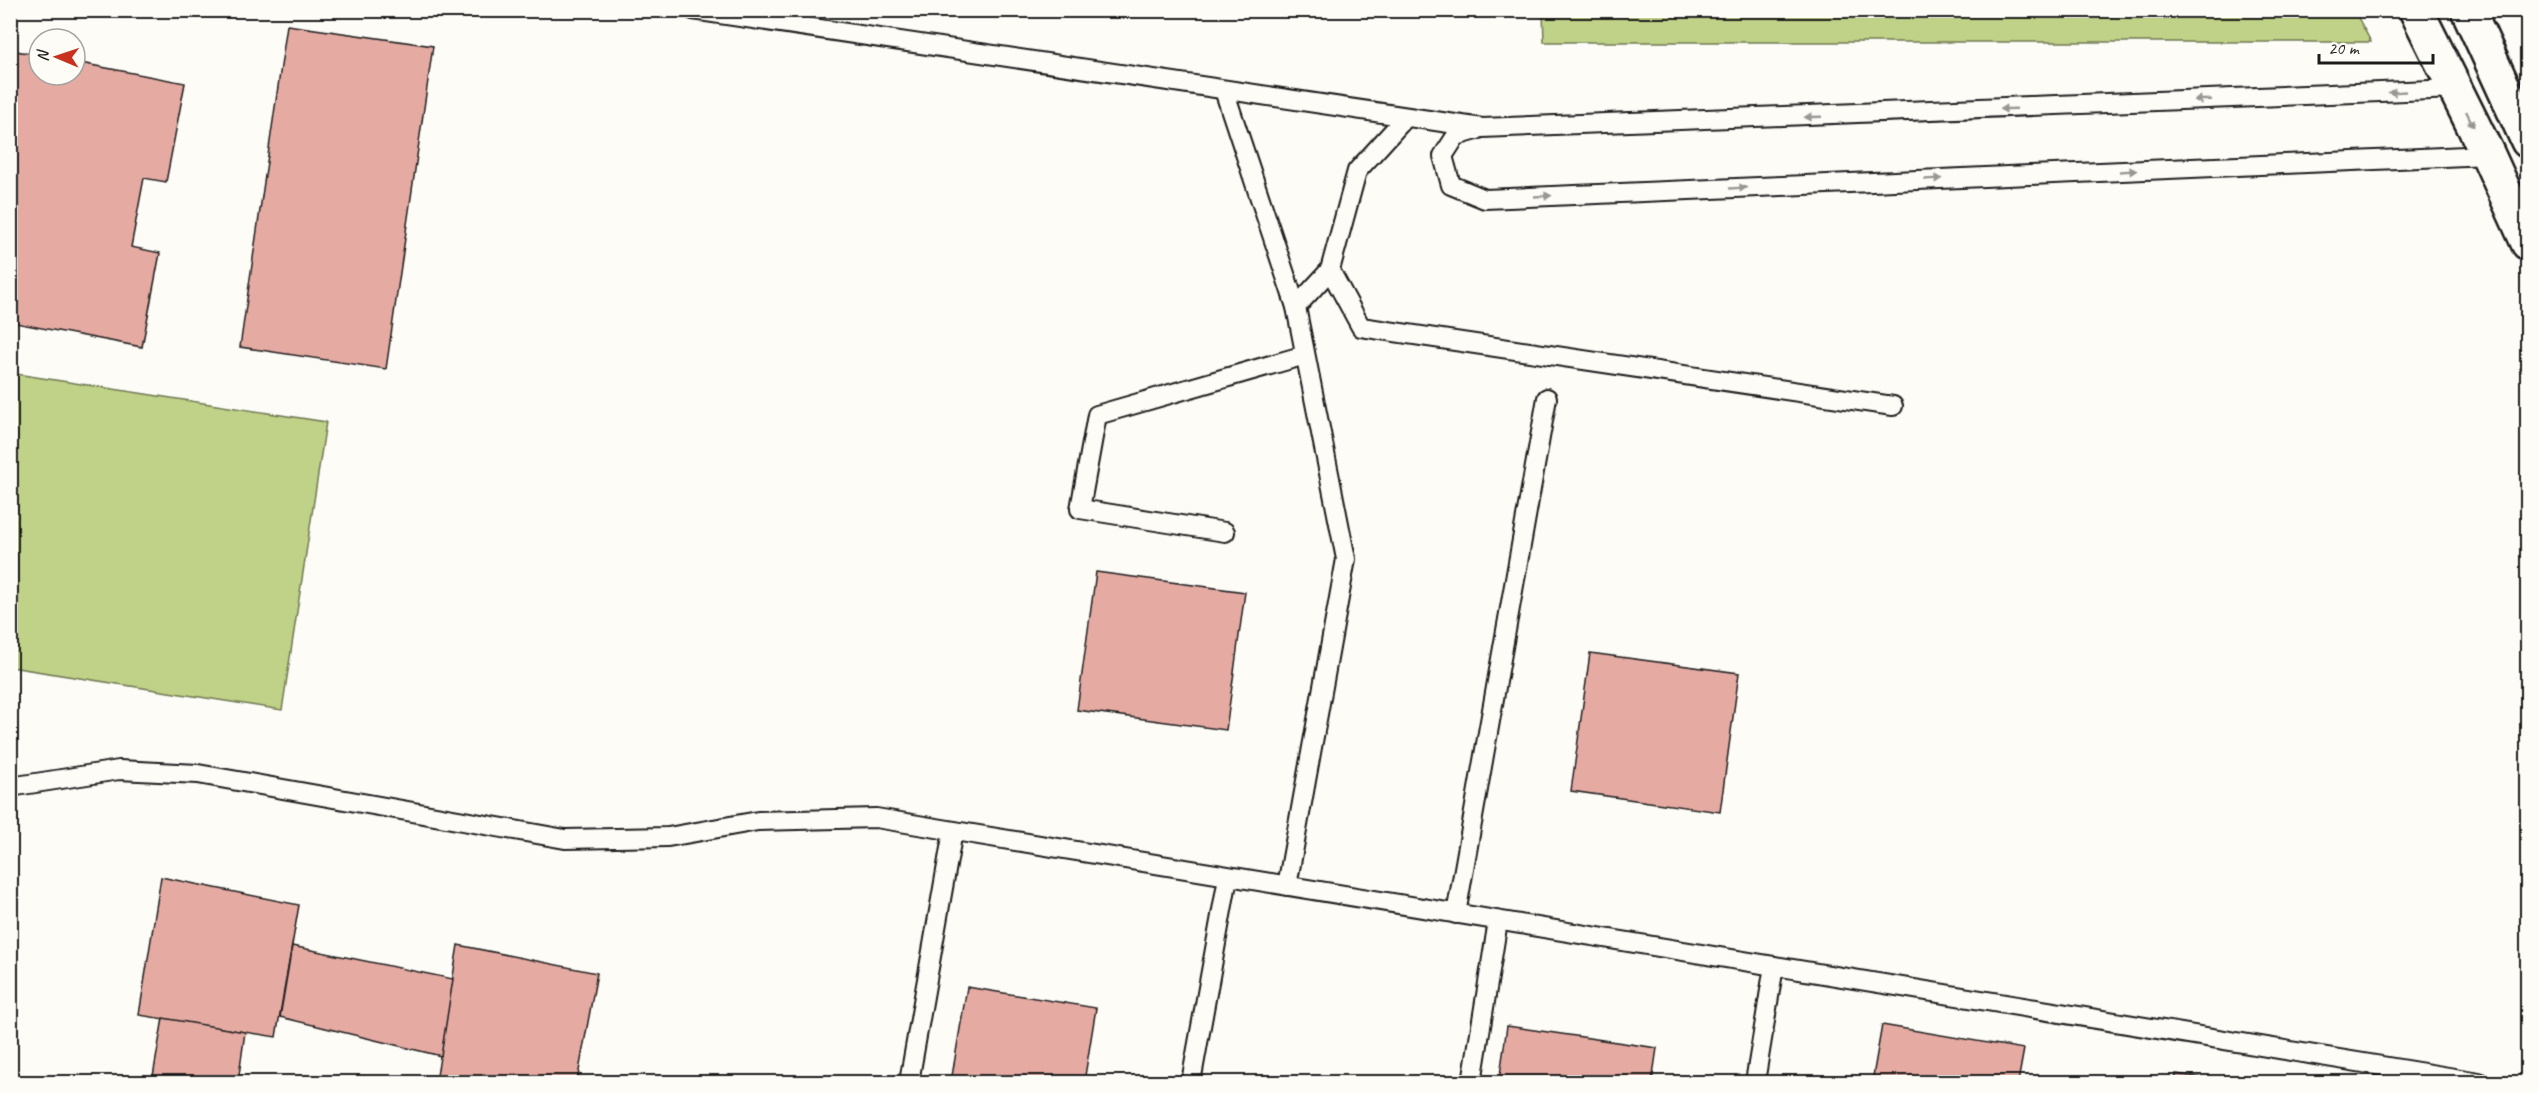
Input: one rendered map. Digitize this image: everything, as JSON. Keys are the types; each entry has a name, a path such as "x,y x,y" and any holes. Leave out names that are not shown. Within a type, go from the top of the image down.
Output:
{"main road":[{"path":"2416,10 2488,154 2528,243"},
{"path":"2468,10 2528,141"}],"lane":[{"path":"693,10 1482,128 2456,89"},
{"path":"1224,90 1296,307 1346,559 1287,886"},
{"path":"1296,307 1330,270 1358,171 1406,117"},
{"path":"1482,128 1456,136 1443,156 1451,185 1485,199 2488,154"},
{"path":"1330,270 1361,327 1893,406"},
{"path":"1225,532 1080,508 1097,415 1305,355"},
{"path":"1456,914 1547,398"},
{"path":"10,787 119,770 198,774 565,839 668,837 758,821 876,818 2479,1083"},
{"path":"909,1083 952,831"},
{"path":"1191,1083 1228,877"},
{"path":"1472,1083 1498,921"},
{"path":"1755,1083 1774,966"}],"green space":[{"path":"2354,10 2371,42 1544,42 1543,11"},
{"path":"10,373 326,422 282,710 11,667"}],"building":[{"path":"287,25 433,46 386,369 240,347"},
{"path":"10,50 27,53 27,87 87,87 87,64 185,83 166,182 144,178 131,247 160,253 142,347 10,322"},
{"path":"1096,572 1245,592 1226,730 1077,710"},
{"path":"1590,653 1739,673 1720,812 1571,791"},
{"path":"161,877 299,905 276,1037 139,1015"},
{"path":"458,945 597,973 577,1082 436,1082"},
{"path":"292,946 453,979 441,1056 280,1017"},
{"path":"967,987 1096,1008 1085,1076 1114,1082 951,1082"},
{"path":"163,1018 245,1032 238,1082 152,1082"},
{"path":"1882,1025 2024,1049 2018,1082 1872,1082"},
{"path":"1507,1026 1657,1048 1652,1082 1499,1082"},
{"path":"2176,1074 2232,1082 2175,1082"}]}
